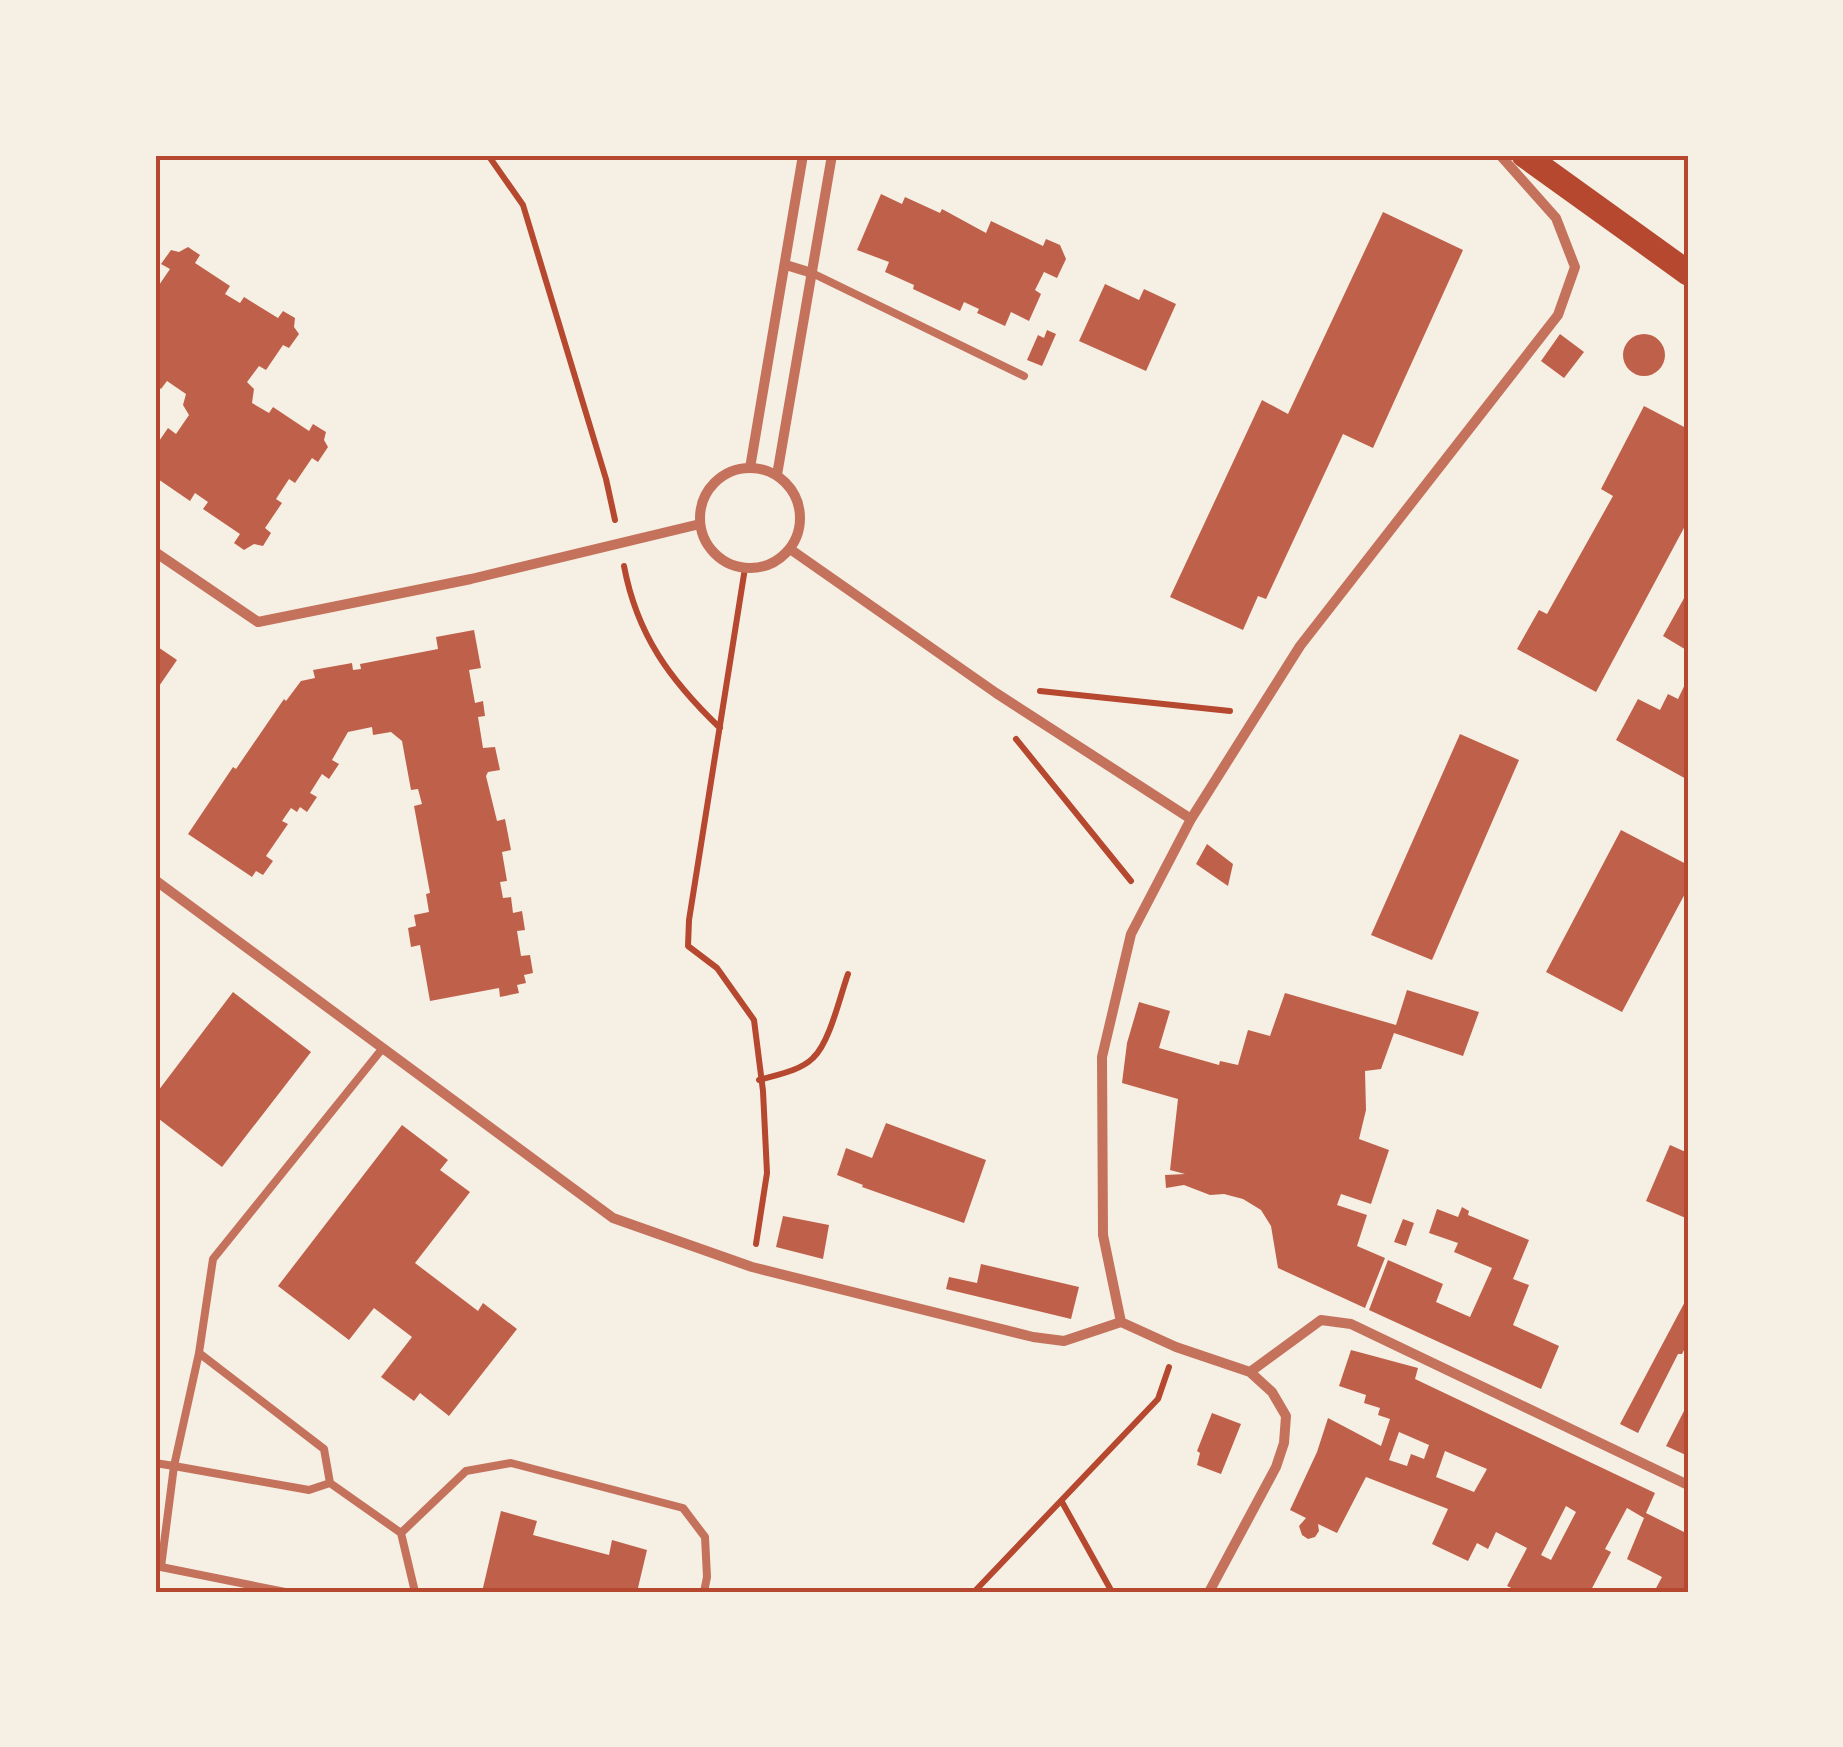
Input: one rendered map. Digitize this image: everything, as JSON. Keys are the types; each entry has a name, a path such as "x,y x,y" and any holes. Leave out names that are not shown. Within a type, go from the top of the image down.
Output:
{"main road":[{"path":"1524,155 1546,164 1688,272"}],"street":[{"path":"750,468 803,155"},
{"path":"776,476 832,155"},
{"path":"1121,1322 1103,1234 1102,1057 1132,934 1190,819 1300,646 1558,316 1575,267 1556,218 1500,155"},
{"path":"786,266 812,273"},
{"path":"750,468 776,476 795,496 800,509 800,523 790,548 762,567 729,564 715,554 700,524 700,508 707,492 733,470 750,468"},
{"path":"155,552 258,622 470,579 700,524"},
{"path":"790,548 996,693 1190,819"},
{"path":"155,880 614,1218 752,1267 1033,1336 1064,1341 1121,1322 1176,1347 1250,1372 1272,1392 1286,1416 1284,1443 1276,1467 1209,1592"},
{"path":"1250,1372 1320,1320 1352,1324 1688,1484"}],"lane":[{"path":"812,273 1024,376"},
{"path":"285,1592 158,1566 174,1466 213,1259 382,1049"},
{"path":"198,1353 324,1450 330,1483 401,1532 415,1592"},
{"path":"155,1463 310,1490 330,1483"},
{"path":"401,1532 466,1470 511,1463 683,1508 705,1537 704,1592"}],"path":[{"path":"488,155 523,205 606,479 628,588 653,650 682,691 721,729"},
{"path":"745,568 688,946 717,968 754,1020 763,1092 766,1172 752,1267"},
{"path":"760,1080 814,1058 828,1032 848,974"},
{"path":"974,1592 1158,1398 1176,1347"},
{"path":"1062,1502 1112,1592"}],"building":[{"path":"881,194 902,204 905,197 940,213 942,209 986,233 991,221 1043,246 1046,239 1060,245 1066,259 1057,278 1044,272 1035,290 1041,294 1029,321 1011,312 1005,326 964,302 960,311 885,272 889,262 857,250"},
{"path":"1383,212 1463,250 1373,448 1343,434 1266,599 1258,596 1243,630 1170,597 1262,400 1288,414"},
{"path":"188,247 200,255 195,263 230,286 225,294 240,303 244,297 278,318 283,311 295,318 294,327 299,334 289,348 283,345 266,370 259,366 247,382 254,389 252,403 269,413 273,407 309,431 313,424 326,432 324,440 328,447 318,462 312,458 295,483 289,479 276,499 282,503 265,528 271,533 263,546 254,544 244,550 234,543 240,534 203,509 208,502 195,493 190,501 155,477 155,447 168,428 176,434 189,415 183,405 186,394 167,381 161,389 155,384 155,291 170,269 161,264 171,250 179,252"},
{"path":"1105,284 1139,300 1144,289 1176,304 1146,371 1079,341"},
{"path":"1047,330 1056,334 1042,366 1027,360 1038,335 1044,338"},
{"path":"1560,334 1584,352 1564,378 1541,361"},
{"path":"1644,334 1659,340 1665,355 1659,370 1644,376 1629,370 1623,355 1629,340"},
{"path":"1644,406 1688,429 1688,528 1685,526 1596,692 1517,649 1539,610 1547,614 1613,496 1601,489"},
{"path":"1688,591 1688,651 1663,636"},
{"path":"474,630 481,668 469,670 475,703 483,701 485,716 478,717 483,748 495,747 500,770 486,776 497,821 505,819 511,850 502,852 507,881 500,882 503,898 511,897 513,913 522,911 525,930 517,931 521,956 530,955 533,973 524,975 526,983 517,985 519,993 500,997 499,988 430,1001 420,945 411,947 408,928 416,926 414,915 429,912 426,894 430,893 414,806 422,804 418,789 411,790 402,741 391,732 373,735 372,727 348,732 332,760 339,764 329,779 322,774 310,793 317,797 307,812 300,807 297,812 291,808 282,821 288,824 266,856 273,861 263,875 256,871 252,877 188,834 284,699 301,681 315,678 313,670 352,663 353,670 361,669 360,664 438,649 436,637"},
{"path":"155,645 177,660 155,692"},
{"path":"1688,678 1688,780 1616,740 1638,699 1660,710 1668,694 1678,699"},
{"path":"1460,734 1519,760 1432,960 1371,935"},
{"path":"1621,830 1688,865 1688,888 1622,1012 1546,972"},
{"path":"1207,844 1233,864 1228,886 1196,864"},
{"path":"1407,990 1479,1012 1463,1056 1394,1033 1381,1069 1365,1071 1366,1110 1359,1139 1389,1150 1371,1204 1341,1194 1337,1205 1367,1215 1357,1246 1385,1258 1365,1308 1278,1268 1271,1226 1261,1210 1243,1199 1210,1195 1184,1185 1166,1188 1165,1175 1185,1174 1170,1170 1178,1099 1122,1083 1127,1043 1139,1002 1170,1011 1159,1048 1219,1065 1220,1061 1238,1065 1248,1030 1270,1036 1285,993 1396,1025"},
{"path":"233,992 311,1052 222,1167 155,1116 155,1095"},
{"path":"886,1123 986,1160 964,1223 837,1175 846,1148 872,1158"},
{"path":"402,1125 448,1160 440,1170 470,1192 415,1263 478,1311 483,1303 517,1329 449,1416 420,1393 414,1401 381,1377 412,1337 374,1308 349,1340 278,1286"},
{"path":"1670,1145 1688,1153 1688,1219 1646,1201"},
{"path":"1462,1207 1469,1211 1468,1215 1529,1240 1513,1279 1529,1285 1513,1325 1559,1346 1541,1389 1369,1310 1388,1260 1443,1284 1436,1302 1470,1317 1492,1268 1454,1252 1458,1243 1429,1233 1437,1209 1458,1217"},
{"path":"783,1216 829,1225 823,1259 776,1247"},
{"path":"1403,1219 1414,1223 1406,1246 1394,1242"},
{"path":"981,1264 1079,1287 1071,1319 946,1289 949,1277 977,1283"},
{"path":"1688,1296 1688,1342 1638,1433 1620,1424"},
{"path":"1351,1350 1418,1368 1415,1379 1655,1493 1646,1513 1688,1534 1688,1592 1654,1592 1662,1577 1627,1559 1644,1518 1627,1508 1605,1549 1611,1552 1590,1592 1520,1592 1507,1586 1527,1548 1496,1532 1488,1549 1477,1543 1468,1561 1432,1544 1448,1509 1366,1477 1337,1533 1318,1524 1315,1537 1308,1539 1299,1526 1306,1518 1290,1510 1328,1418 1381,1446 1390,1419 1378,1415 1380,1408 1364,1403 1366,1395 1339,1386","holes":["1399,1432 1429,1445 1424,1459 1411,1454 1407,1466 1389,1460","1445,1451 1487,1469 1474,1492 1436,1477","1566,1506 1576,1512 1551,1560 1541,1555"]},
{"path":"1684,1411 1688,1413 1688,1456 1666,1446"},
{"path":"1212,1413 1241,1424 1221,1474 1197,1465 1197,1451"},
{"path":"501,1511 537,1521 533,1535 609,1555 612,1540 647,1550 637,1592 482,1592"}]}
